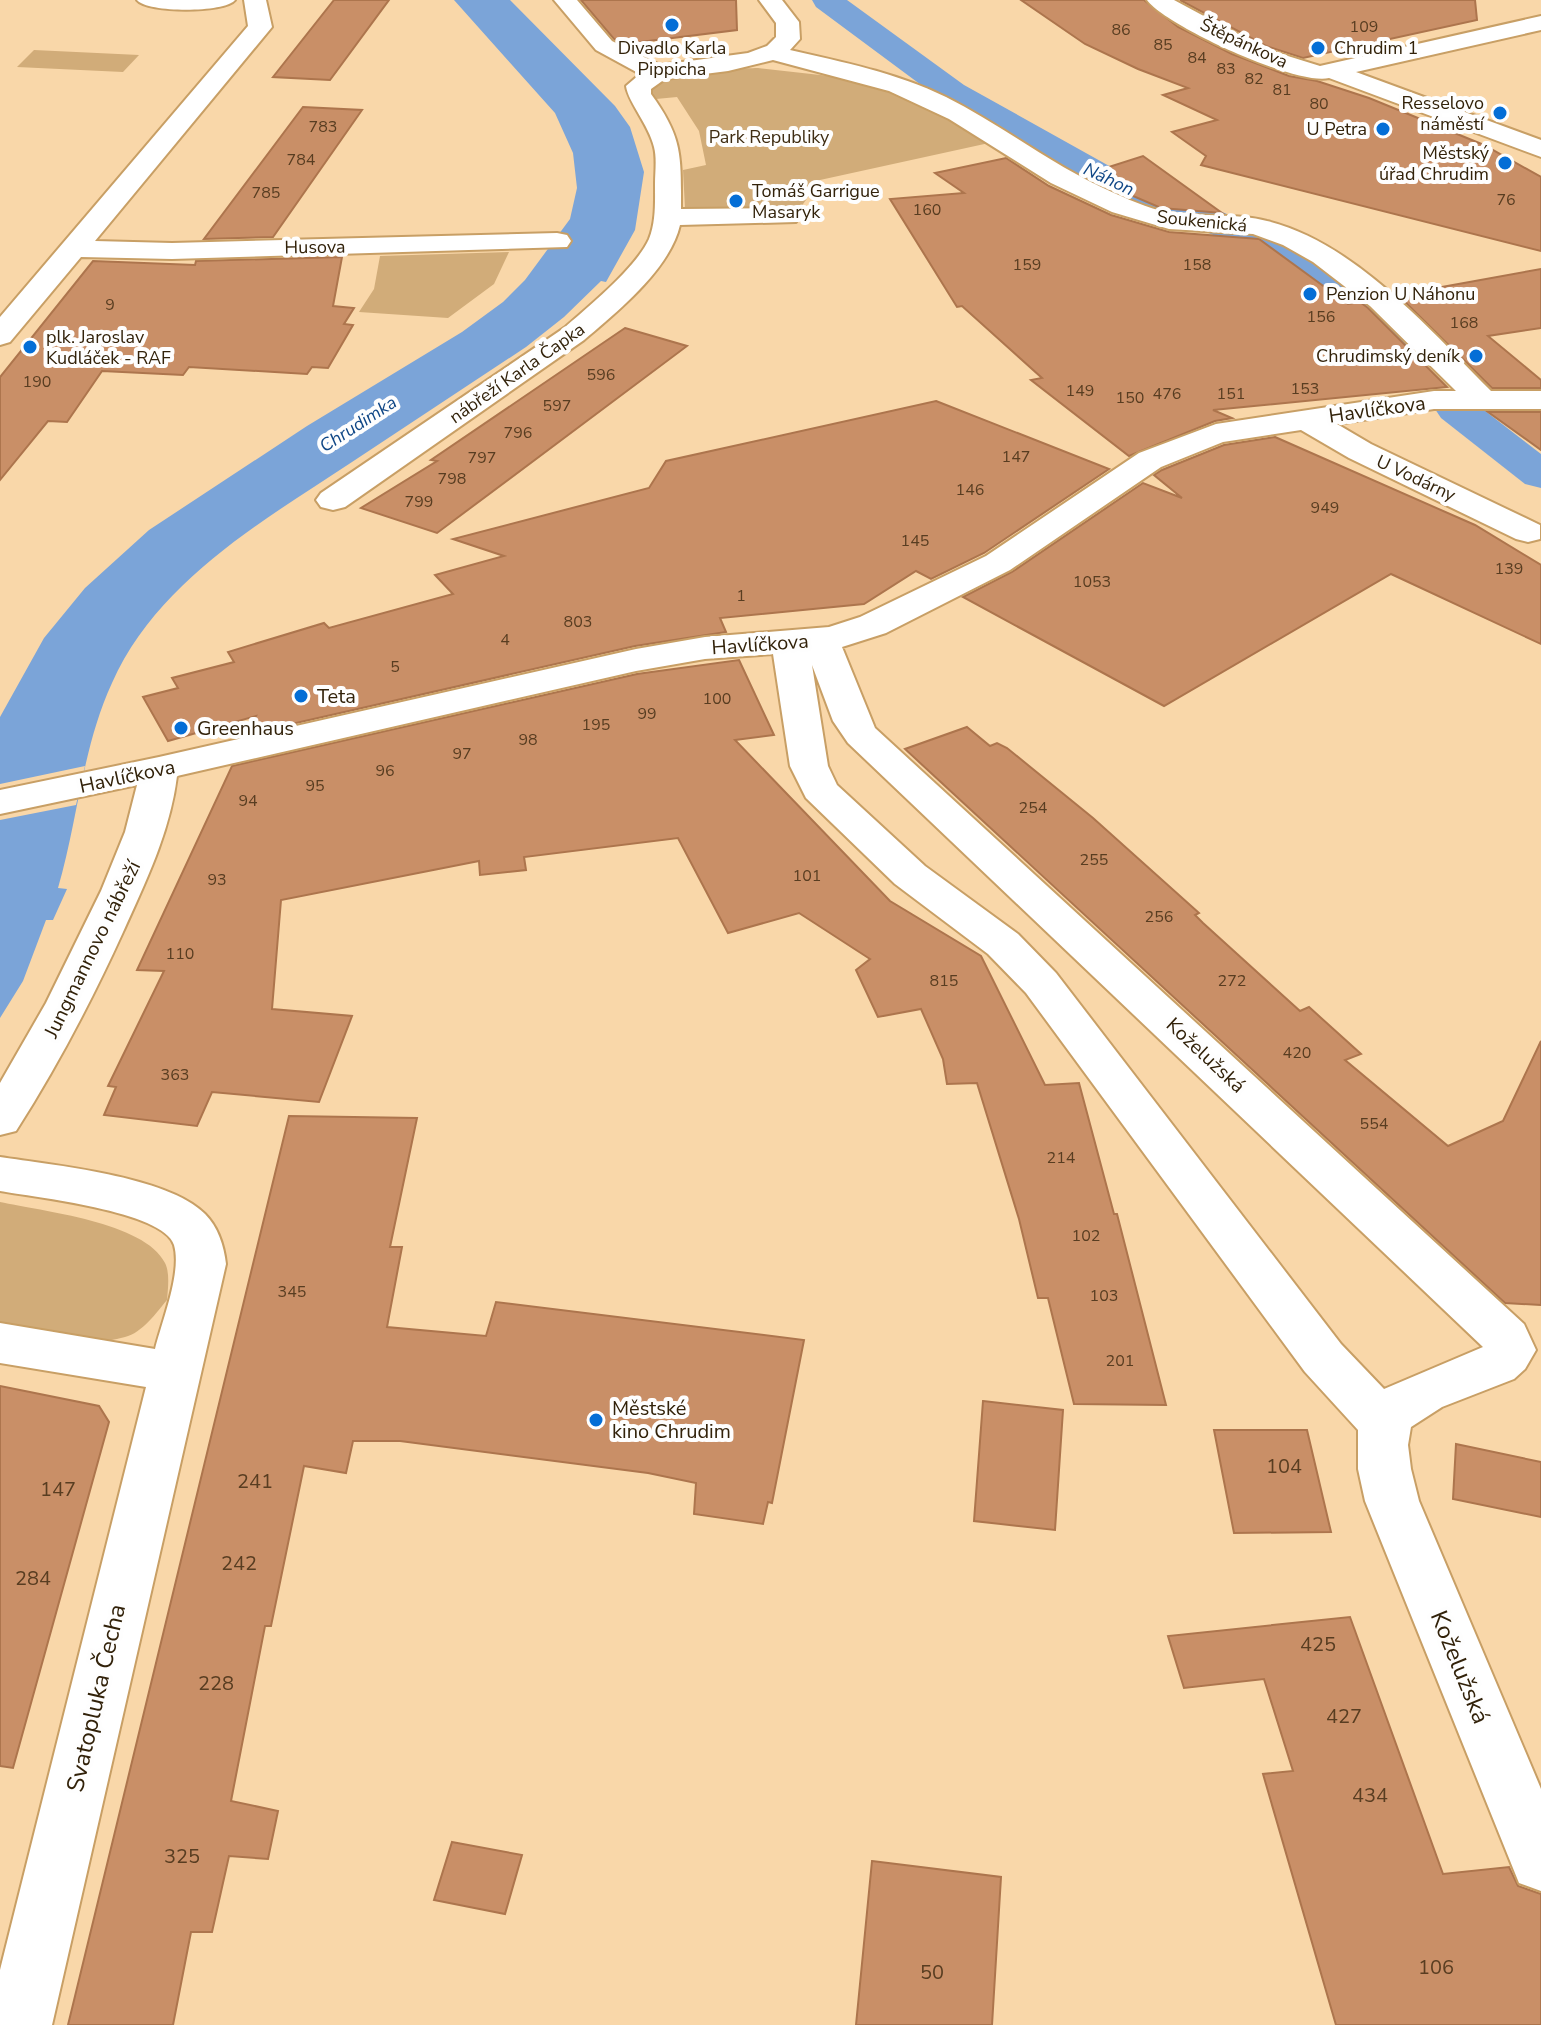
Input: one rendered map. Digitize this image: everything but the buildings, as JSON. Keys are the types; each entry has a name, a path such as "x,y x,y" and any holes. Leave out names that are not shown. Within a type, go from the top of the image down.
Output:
{"street":[{"path":"148,0 191,3 224,0"},
{"path":"0,336 260,27 255,0"},
{"path":"565,0 599,45 658,73 774,53 786,44 791,30 789,22 770,0"},
{"name":"Štěpánkova","path":"1158,0 1203,26 1292,66 1320,73 1334,72"},
{"path":"1513,7 1541,21"},
{"path":"1334,72 1541,21"},
{"name":"Soukenická","path":"774,53 859,75 933,100 1092,194 1150,216 1244,225 1279,234 1332,265 1390,309 1459,399"},
{"path":"1334,72 1541,149"},
{"name":"nábřeží Karla Čapka","path":"333,500 592,320 653,255 663,238 668,217 668,150 658,121 639,94 638,86 658,73"},
{"path":"668,217 786,216"},
{"name":"Husova","path":"74,249 172,251 557,241"},
{"name":"Havlíčkova","path":"0,802 159,769 636,660 705,648 848,635 975,575 1168,451 1216,434 1459,399 1541,400"},
{"name":"U Vodárny","path":"1305,419 1373,458 1537,533"},
{"path":"804,641 809,766 820,790 910,875 1003,944 1041,983 1323,1358 1384,1423"},
{"name":"Koželužská","path":"804,641 861,735 1496,1325 1506,1338 1510,1350 1506,1358 1495,1366 1407,1401 1393,1410 1384,1423 1380,1442 1382,1466 1392,1501 1541,1862"},
{"name":"Jungmannovo nábřeží","path":"0,1119 55,1027 135,862 152,816 159,769"},
{"name":"Svatopluka Čecha","path":"0,1174 129,1198 171,1214 187,1225 199,1243 201,1264 19,2025"},
{"path":"0,1343 174,1372"}],"green space":[{"path":"34,50 139,55 123,72 17,67"},
{"name":"Park Republiky","path":"758,68 856,79 916,101 989,143 820,180 801,207 780,210 685,208 683,170 706,165 699,131 677,97 656,99 650,94 658,85 683,74"},
{"path":"509,252 494,284 448,318 359,312 374,289 380,256"},
{"path":"0,1202 90,1220 137,1237 154,1249 165,1263 167,1300 137,1331 110,1340 62,1339 0,1326"}],"water":[{"name":"Chrudimka","path":"454,0 510,0 615,106 630,127 644,172 635,230 606,282 601,281 564,317 526,347 247,532 214,557 156,614 131,647 102,708 87,758 58,888 67,889 53,920 46,920 23,981 0,1018 0,717 44,638 85,588 149,530 307,426 462,332 503,302 525,280 570,219 577,188 573,153 555,113"}],"pier":[{"path":"85,766 76,805 0,820 0,784"}],"waterway":[{"name":"Náhon","path":"827,0 952,92 1098,175 1251,237 1299,262 1359,303 1398,340"},
{"name":"Náhon","path":"1456,409 1541,475"}],"place":[{"name":"Divadlo Karla Pippicha","path":"672,25"},
{"name":"Chrudim 1","path":"1318,48"},
{"name":"Resselovo náměstí","path":"1500,113"},
{"name":"U Petra","path":"1383,129"},
{"name":"Městský úřad Chrudim","path":"1505,163"},
{"name":"Tomáš Garrigue Masaryk","path":"736,201"},
{"name":"Penzion U Náhonu","path":"1310,294"},
{"name":"plk. Jaroslav Kudláček - RAF","path":"30,347"},
{"name":"Chrudimský deník","path":"1476,356"},
{"name":"Teta","path":"301,696"},
{"name":"Greenhaus","path":"181,728"},
{"name":"Městské kino Chrudim","path":"596,1420"}]}
